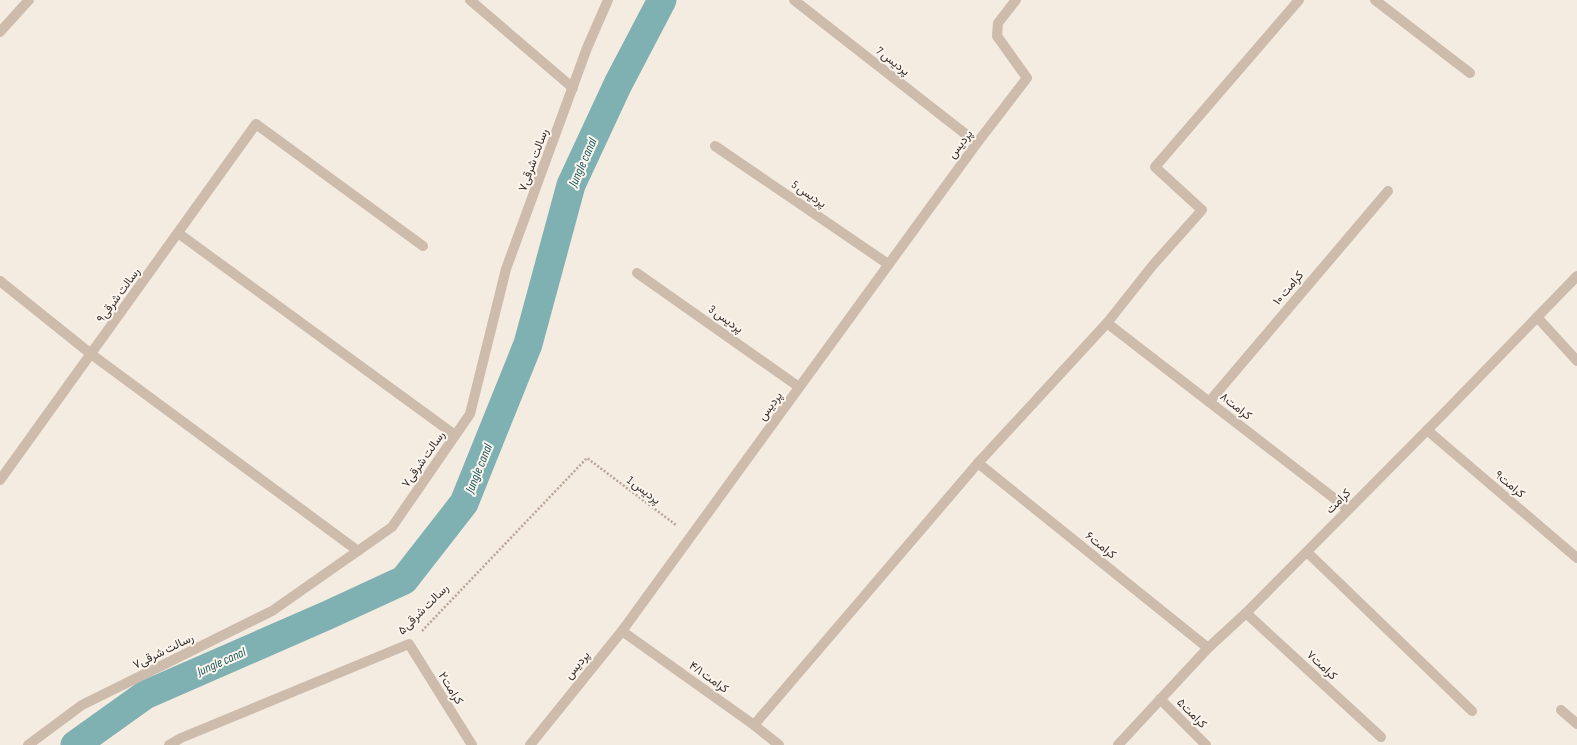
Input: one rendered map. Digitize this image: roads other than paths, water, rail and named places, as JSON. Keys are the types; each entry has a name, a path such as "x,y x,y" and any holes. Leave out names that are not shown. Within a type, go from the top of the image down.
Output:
{"street":[{"path":"0,32 28,0"},
{"path":"470,0 573,88"},
{"name":"رسالت شرقی۷","path":"28,745 82,705 272,611 392,527 470,414 506,269 588,48 608,0"},
{"name":"پردیس 7","path":"794,0 977,143"},
{"path":"754,725 978,463 1107,323 1153,265 1202,210 1155,167 1299,0"},
{"path":"1375,0 1470,73"},
{"name":"پردیس","path":"530,745 622,631 888,264 1027,78 997,36 998,23 1013,1"},
{"name":"رسالت شرقی۹","path":"0,480 256,124 423,246"},
{"name":"پردیس 5","path":"715,146 888,264"},
{"name":"کرامت ۱۰","path":"1209,402 1388,191"},
{"path":"178,233 455,435"},
{"name":"پردیس 3","path":"637,273 799,387"},
{"name":"کرامت","path":"1118,745 1208,648 1306,552 1577,276"},
{"path":"0,281 91,354 358,551"},
{"path":"1537,317 1577,361"},
{"name":"کرامت۸","path":"1107,323 1348,509"},
{"name":"کرامت۹","path":"1427,430 1577,558"},
{"name":"کرامت۶","path":"978,463 1208,648"},
{"path":"1306,552 1472,711"},
{"name":"کرامت۷","path":"1246,612 1381,737"},
{"name":"کرامت ۴/۱","path":"622,631 780,745"},
{"name":"رسالت شرقی۵","path":"169,745 181,738 409,644"},
{"name":"کرامت۲","path":"409,644 472,745"},
{"name":"کرامت۵","path":"1160,699 1206,745"},
{"path":"1561,710 1577,724"},
{"path":"181,738 190,745"}],"waterway":[{"name":"Jungle canal","path":"75,745 145,695 404,580 464,503 528,344 571,185 618,84 662,0"}]}
